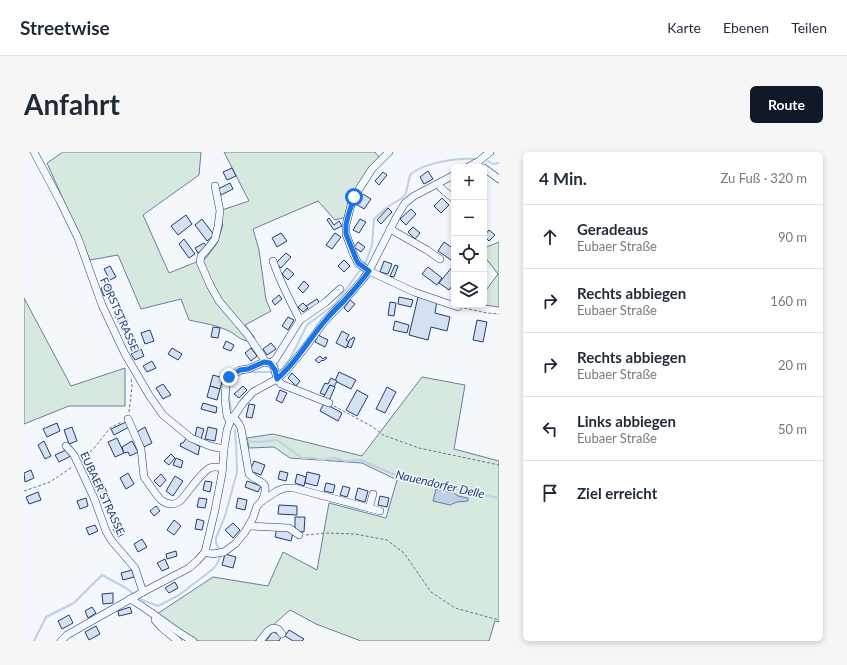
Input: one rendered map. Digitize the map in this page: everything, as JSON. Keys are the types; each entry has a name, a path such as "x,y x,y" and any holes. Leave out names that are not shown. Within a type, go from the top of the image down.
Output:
{"street":[{"name":"FORSTSTRASSE","path":"34,152 78,238 102,305 133,369 149,395 163,415 191,438 210,446 224,449"},
{"path":"389,152 372,169 354,197 346,225 346,234 353,253 356,259 365,268 414,292 451,305"},
{"path":"482,164 486,153"},
{"path":"487,170 499,179"},
{"path":"61,641 67,635 189,568 198,561 205,552 215,510 223,468 227,430 231,419 253,392 276,374 285,372 324,322 363,279 365,268 406,203 414,196 451,177"},
{"path":"438,184 451,196"},
{"path":"215,186 220,211 218,226 215,239 201,256 200,262 210,285 219,301 247,334 276,374 281,384 329,403"},
{"path":"390,229 440,259"},
{"path":"273,262 281,284 300,320"},
{"path":"262,501 264,495 264,484 249,474 240,425 227,416 225,400 226,381 229,377 240,370 248,369 274,360 300,320 326,302 340,289"},
{"path":"128,418 141,449 144,477 158,497 166,503 174,504 180,501 210,468 223,468"},
{"name":"EUBAER STRASSE","path":"66,446 76,459 111,540 135,568 136,596"},
{"path":"205,552 212,554 224,552 235,544 249,526 257,506 277,491 285,488 294,488 380,511"},
{"path":"369,508 373,494"},
{"path":"249,526 289,528 299,535"},
{"path":"136,596 137,603 193,641"},
{"path":"149,612 162,628 178,641"},
{"path":"260,641 272,628 278,629 282,634"}],"path":[{"path":"463,308 499,314"},
{"path":"128,418 132,386 130,379 133,369"},
{"path":"329,403 373,427 383,435 419,448 499,465"},
{"path":"299,535 326,533 355,534 387,540 404,553 431,592 455,608 499,620"}],"shaded area":[{"path":"63,152 201,152 199,175 143,215 169,273 206,258 217,243 223,225 216,212 249,201 224,152 375,152 382,161 359,194 350,216 335,220 318,201 253,229 259,250 266,300 271,311 245,325 255,338 248,341 242,340 220,327 189,320 181,299 141,309 118,255 90,260 47,163"},
{"path":"499,242 499,307 487,305 487,289 498,274 487,260 487,247"},
{"path":"24,298 71,386 125,368 125,406 69,406 24,424"},
{"path":"422,377 465,385 454,449 499,461 499,622 495,621 489,641 361,641 316,624 290,610 255,641 199,641 192,638 157,614 213,577 268,586 283,552 317,570 329,503 386,518 397,480 362,463 290,458 274,447 249,448 247,438 273,434 362,456"}],"water":[{"path":"436,489 468,498 468,501 457,502 450,505 433,501"}],"building":[{"path":"232,168 236,176 227,180 223,172"},
{"path":"428,171 433,179 424,184 420,177"},
{"path":"383,172 387,175 379,185 375,181"},
{"path":"230,183 233,189 221,195 218,189"},
{"path":"363,194 371,199 364,209 356,204"},
{"path":"442,198 449,205 441,213 434,206"},
{"path":"388,208 392,212 381,224 377,220"},
{"path":"411,209 416,214 406,225 400,219"},
{"path":"186,215 192,224 178,235 171,226"},
{"path":"329,218 334,225 339,221 342,226 334,230 327,220"},
{"path":"202,219 214,235 207,241 195,225"},
{"path":"360,219 366,222 359,233 353,230"},
{"path":"413,227 420,233 415,239 408,232"},
{"path":"489,230 495,235 489,241 487,239 487,232"},
{"path":"281,233 287,241 277,247 272,238"},
{"path":"335,233 341,237 332,249 326,245"},
{"path":"184,239 195,254 189,258 179,244"},
{"path":"358,242 365,247 361,252 354,247"},
{"path":"444,242 451,247 451,260 438,251"},
{"path":"204,243 207,247 198,253 195,248"},
{"path":"286,253 291,257 281,268 276,263"},
{"path":"344,260 350,266 344,272 338,266"},
{"path":"384,261 392,264 388,274 380,272"},
{"path":"395,265 398,266 394,277 390,276"},
{"path":"110,266 116,277 110,280 104,269"},
{"path":"428,267 442,278 437,285 422,274"},
{"path":"287,268 294,274 288,280 282,274"},
{"path":"451,268 451,287 449,290 439,283"},
{"path":"304,281 309,286 303,293 298,288"},
{"path":"108,286 111,293 104,296 101,288"},
{"path":"279,295 282,299 275,305 272,301"},
{"path":"399,297 413,300 411,307 398,304"},
{"path":"418,297 437,301 435,313 450,317 447,331 431,327 428,340 409,335"},
{"path":"317,299 320,304 309,311 306,306"},
{"path":"350,300 355,304 348,312 344,308"},
{"path":"390,302 396,303 394,316 388,315"},
{"path":"303,303 308,308 303,312 298,307"},
{"path":"122,310 128,321 120,325 114,314"},
{"path":"288,317 294,320 288,330 282,326"},
{"path":"477,320 487,322 483,342 473,340"},
{"path":"395,321 409,325 407,333 393,330"},
{"path":"213,327 220,328 218,338 211,337"},
{"path":"150,330 154,341 145,344 141,333"},
{"path":"342,331 349,335 346,340 349,342 346,348 336,343"},
{"path":"318,335 328,340 325,347 315,342"},
{"path":"353,337 355,338 351,348 347,346 350,339"},
{"path":"226,341 234,345 231,351 223,348"},
{"path":"271,343 276,349 267,355 263,349"},
{"path":"172,348 182,354 178,360 168,354"},
{"path":"251,348 257,356 251,361 245,353"},
{"path":"141,349 144,356 135,360 131,354"},
{"path":"320,356 323,359 325,357 327,358 319,363 315,360"},
{"path":"152,361 156,368 147,372 143,366"},
{"path":"339,372 356,380 351,389 335,381"},
{"path":"292,373 300,381 296,386 288,378"},
{"path":"213,375 223,378 220,389 210,386"},
{"path":"331,378 337,381 334,387 330,385 325,395 320,393 325,383 328,384"},
{"path":"163,384 171,395 163,399 156,388"},
{"path":"330,385 335,387 329,401 323,398"},
{"path":"210,386 220,389 217,400 207,397"},
{"path":"243,386 247,390 239,398 234,394"},
{"path":"387,387 396,392 385,413 376,409"},
{"path":"280,390 287,393 282,403 276,400"},
{"path":"357,390 368,396 357,416 346,410"},
{"path":"203,403 217,407 216,413 201,409"},
{"path":"324,403 342,413 338,421 320,411"},
{"path":"249,404 255,405 252,418 246,417"},
{"path":"126,422 129,427 114,435 111,429"},
{"path":"57,423 60,431 47,437 43,429"},
{"path":"72,427 77,441 69,444 64,430"},
{"path":"145,427 152,443 144,447 137,432"},
{"path":"197,427 204,429 201,439 195,437"},
{"path":"208,427 217,429 215,441 205,439"},
{"path":"187,437 200,446 198,455 180,446"},
{"path":"117,438 124,453 115,457 108,442"},
{"path":"44,441 51,456 45,459 38,445"},
{"path":"132,441 138,452 130,456 128,452 124,453 122,447"},
{"path":"68,449 71,456 59,462 55,455"},
{"path":"171,454 175,458 169,465 164,461"},
{"path":"176,458 183,461 181,468 173,465"},
{"path":"254,461 265,465 261,475 250,471"},
{"path":"31,470 34,478 25,482 24,473"},
{"path":"280,471 288,473 286,481 278,479"},
{"path":"307,472 320,475 317,486 305,483"},
{"path":"128,473 134,484 126,489 120,478"},
{"path":"161,474 166,480 160,487 154,481"},
{"path":"297,474 306,477 304,486 295,483"},
{"path":"175,476 183,481 173,496 166,491"},
{"path":"205,481 212,482 210,492 203,490"},
{"path":"247,481 261,486 258,492 245,487"},
{"path":"102,482 108,494 101,498 95,485"},
{"path":"326,483 335,485 333,493 324,491"},
{"path":"343,486 350,488 347,497 340,495"},
{"path":"358,488 368,491 365,502 355,499"},
{"path":"38,492 41,500 29,504 26,497"},
{"path":"380,496 389,498 387,507 378,505"},
{"path":"86,498 88,506 80,509 77,501"},
{"path":"199,498 207,499 205,508 197,507"},
{"path":"238,498 247,500 245,510 236,508"},
{"path":"279,505 297,506 297,515 278,514"},
{"path":"156,506 160,511 154,516 150,511"},
{"path":"295,517 305,517 304,532 295,531"},
{"path":"197,519 204,521 202,530 195,529"},
{"path":"174,520 181,526 174,535 167,530"},
{"path":"233,523 240,530 233,538 225,530"},
{"path":"95,525 98,531 89,535 86,528"},
{"path":"121,525 125,533 118,537 113,529"},
{"path":"277,528 293,533 291,541 275,537"},
{"path":"142,539 147,547 138,552 134,544"},
{"path":"176,551 177,556 167,559 166,554"},
{"path":"225,554 236,557 233,568 222,565"},
{"path":"165,559 169,568 162,571 157,563"},
{"path":"132,570 134,577 123,580 121,573"},
{"path":"175,582 178,588 169,593 165,588"},
{"path":"113,593 113,603 103,604 102,594"},
{"path":"92,607 96,613 88,618 85,611"},
{"path":"130,607 132,613 119,616 118,611"},
{"path":"69,615 73,623 62,629 58,621"},
{"path":"96,626 100,634 89,640 85,632"},
{"path":"289,630 304,639 302,641 293,641 285,636"},
{"path":"273,631 281,637 279,641 266,641"}],"waterway":[{"path":"248,372 271,372 282,369 291,357 307,325 335,304 361,269 367,259 372,245 374,219 386,208 402,198 406,193 410,175 423,167 432,164 450,160 475,159"},
{"path":"488,161 493,164 499,163"},
{"path":"231,410 229,385 234,378 244,373"},
{"path":"219,549 216,543 216,538 225,516 237,472 235,430"},
{"name":"Nauendorfer Delle","path":"246,441 259,442 277,440 302,458 322,460 334,458 346,461 361,460 393,474 499,498"},
{"path":"138,597 158,606 179,595 213,569 220,557"},
{"path":"34,641 46,617 74,603 102,575 126,588 135,595"}],"route":[{"path":"229,377 240,370 248,369 267,362 274,367 277,379 285,372 324,322 369,271 358,263 346,234 346,225 354,197"}]}
